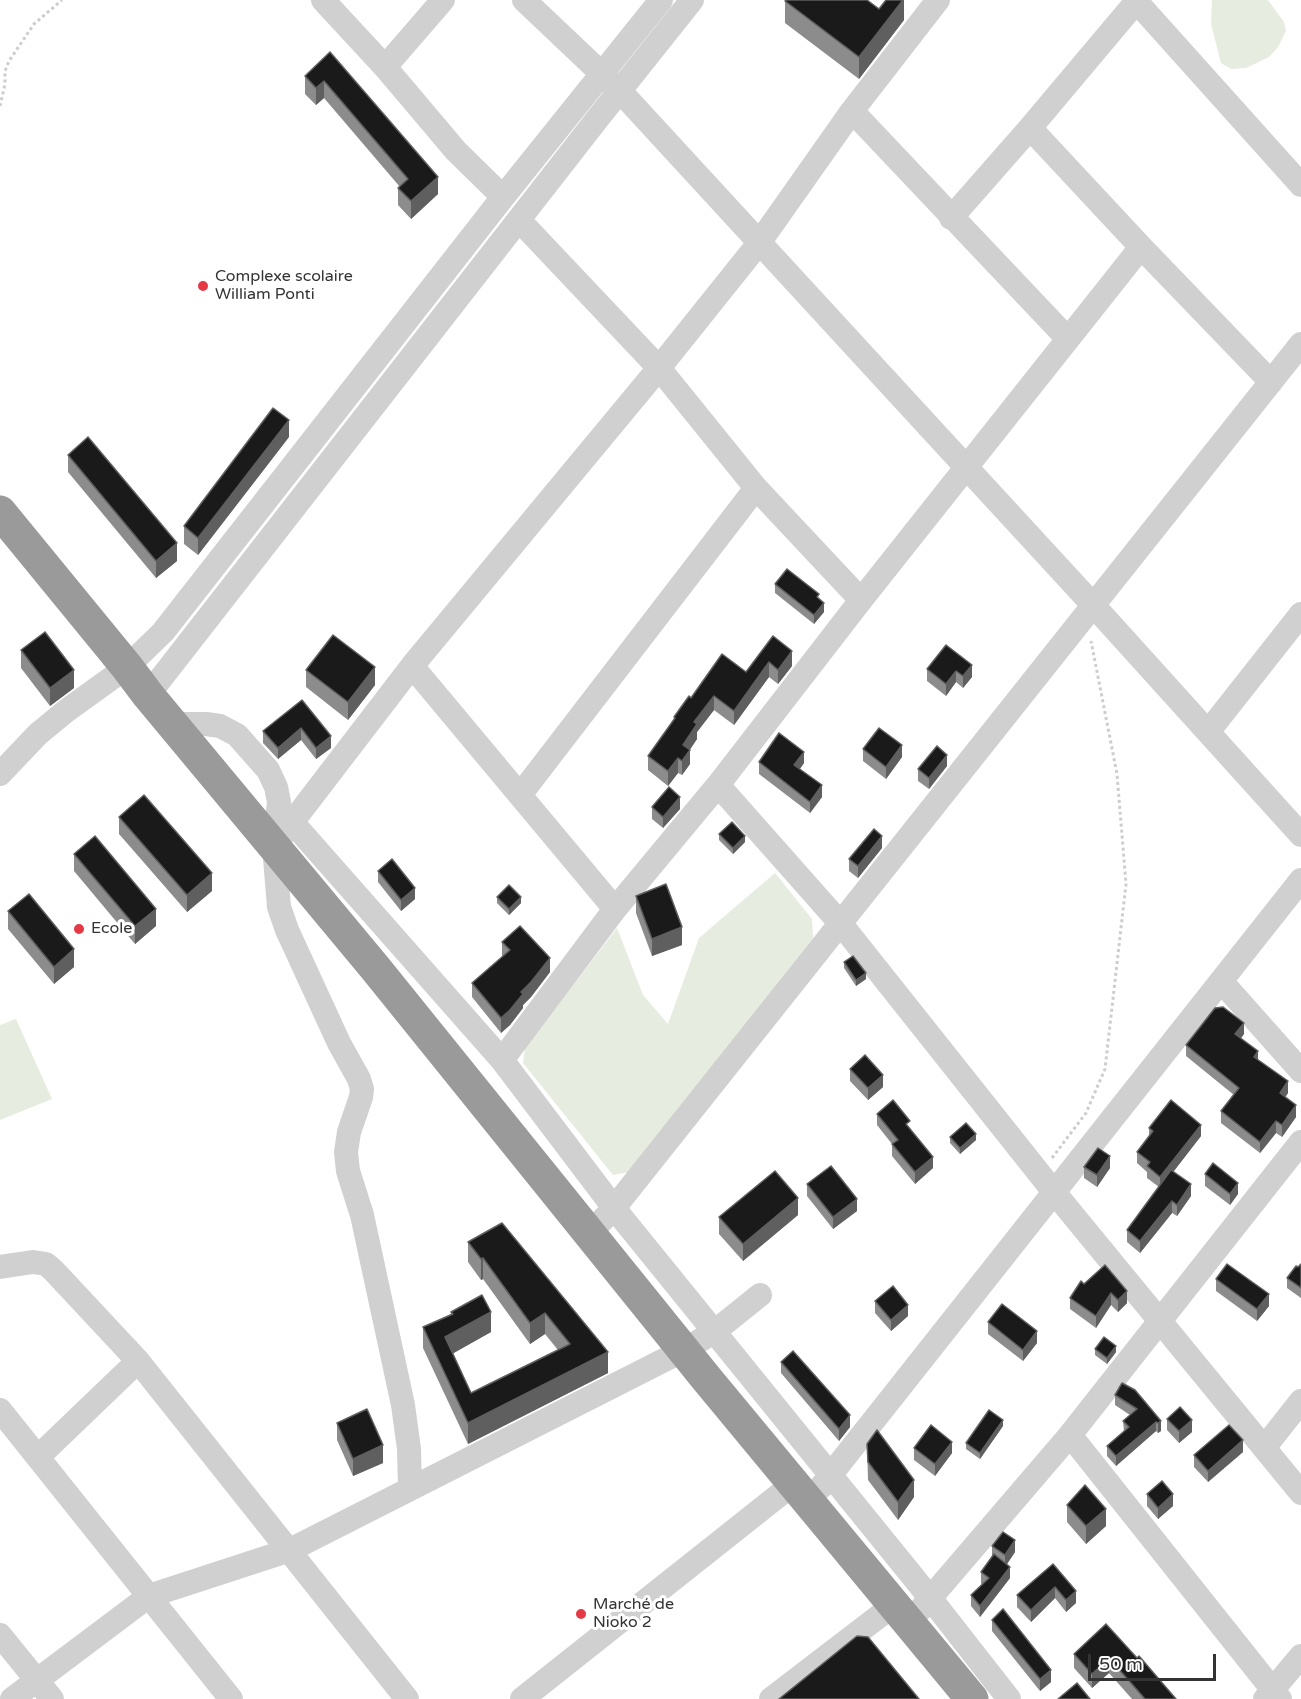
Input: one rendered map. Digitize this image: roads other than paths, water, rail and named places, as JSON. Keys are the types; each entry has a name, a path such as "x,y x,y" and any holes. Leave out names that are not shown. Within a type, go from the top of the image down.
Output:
{"highway":[{"path":"0,512 127,666 148,695 278,835 376,969 801,1493 911,1608 972,1699"}],"street":[{"path":"323,0 385,67 456,151 503,197"},
{"path":"385,67 443,0"},
{"path":"524,0 620,92 1094,606 1301,835"},
{"path":"0,774 45,738 66,711 127,666 163,632 503,197 661,0"},
{"path":"148,695 692,0"},
{"path":"278,835 412,666 759,243 852,111 938,0"},
{"path":"951,218 1136,1 1301,185"},
{"path":"852,111 1067,338"},
{"path":"1030,128 1271,382"},
{"path":"519,220 658,368 756,488 861,600"},
{"path":"502,1060 615,909 718,785 861,600 1141,247"},
{"path":"590,1233 614,1208 1301,344"},
{"path":"520,795 756,488"},
{"path":"1208,732 1301,614"},
{"path":"412,666 615,909"},
{"path":"173,724 220,726 237,735 268,770 276,787 279,802 277,821 279,906 284,922 362,1089 349,1131 346,1152 348,1171 362,1215 403,1405 409,1449 410,1489"},
{"path":"718,785 841,924 1054,1192 1301,1492"},
{"path":"278,835 502,1060 614,1208 831,1476 911,1608 1009,1699"},
{"path":"522,1699 801,1493 831,1476 1301,880"},
{"path":"1221,981 1301,1071"},
{"path":"771,1699 911,1608 1070,1435 1301,1142"},
{"path":"0,1267 26,1262 46,1264 54,1271 138,1361 407,1699"},
{"path":"12,1699 149,1596 290,1550 684,1350 714,1332 760,1295"},
{"path":"38,1457 138,1361"},
{"path":"1264,1448 1301,1401"},
{"path":"0,1410 231,1699"},
{"path":"1070,1435 1273,1696 1301,1656"},
{"path":"0,1635 52,1699"}],"place":[{"name":"Complexe scolaire William Ponti","path":"203,286"},
{"name":"Ecole","path":"79,929"},
{"name":"Marché de Nioko 2","path":"581,1614"}]}
